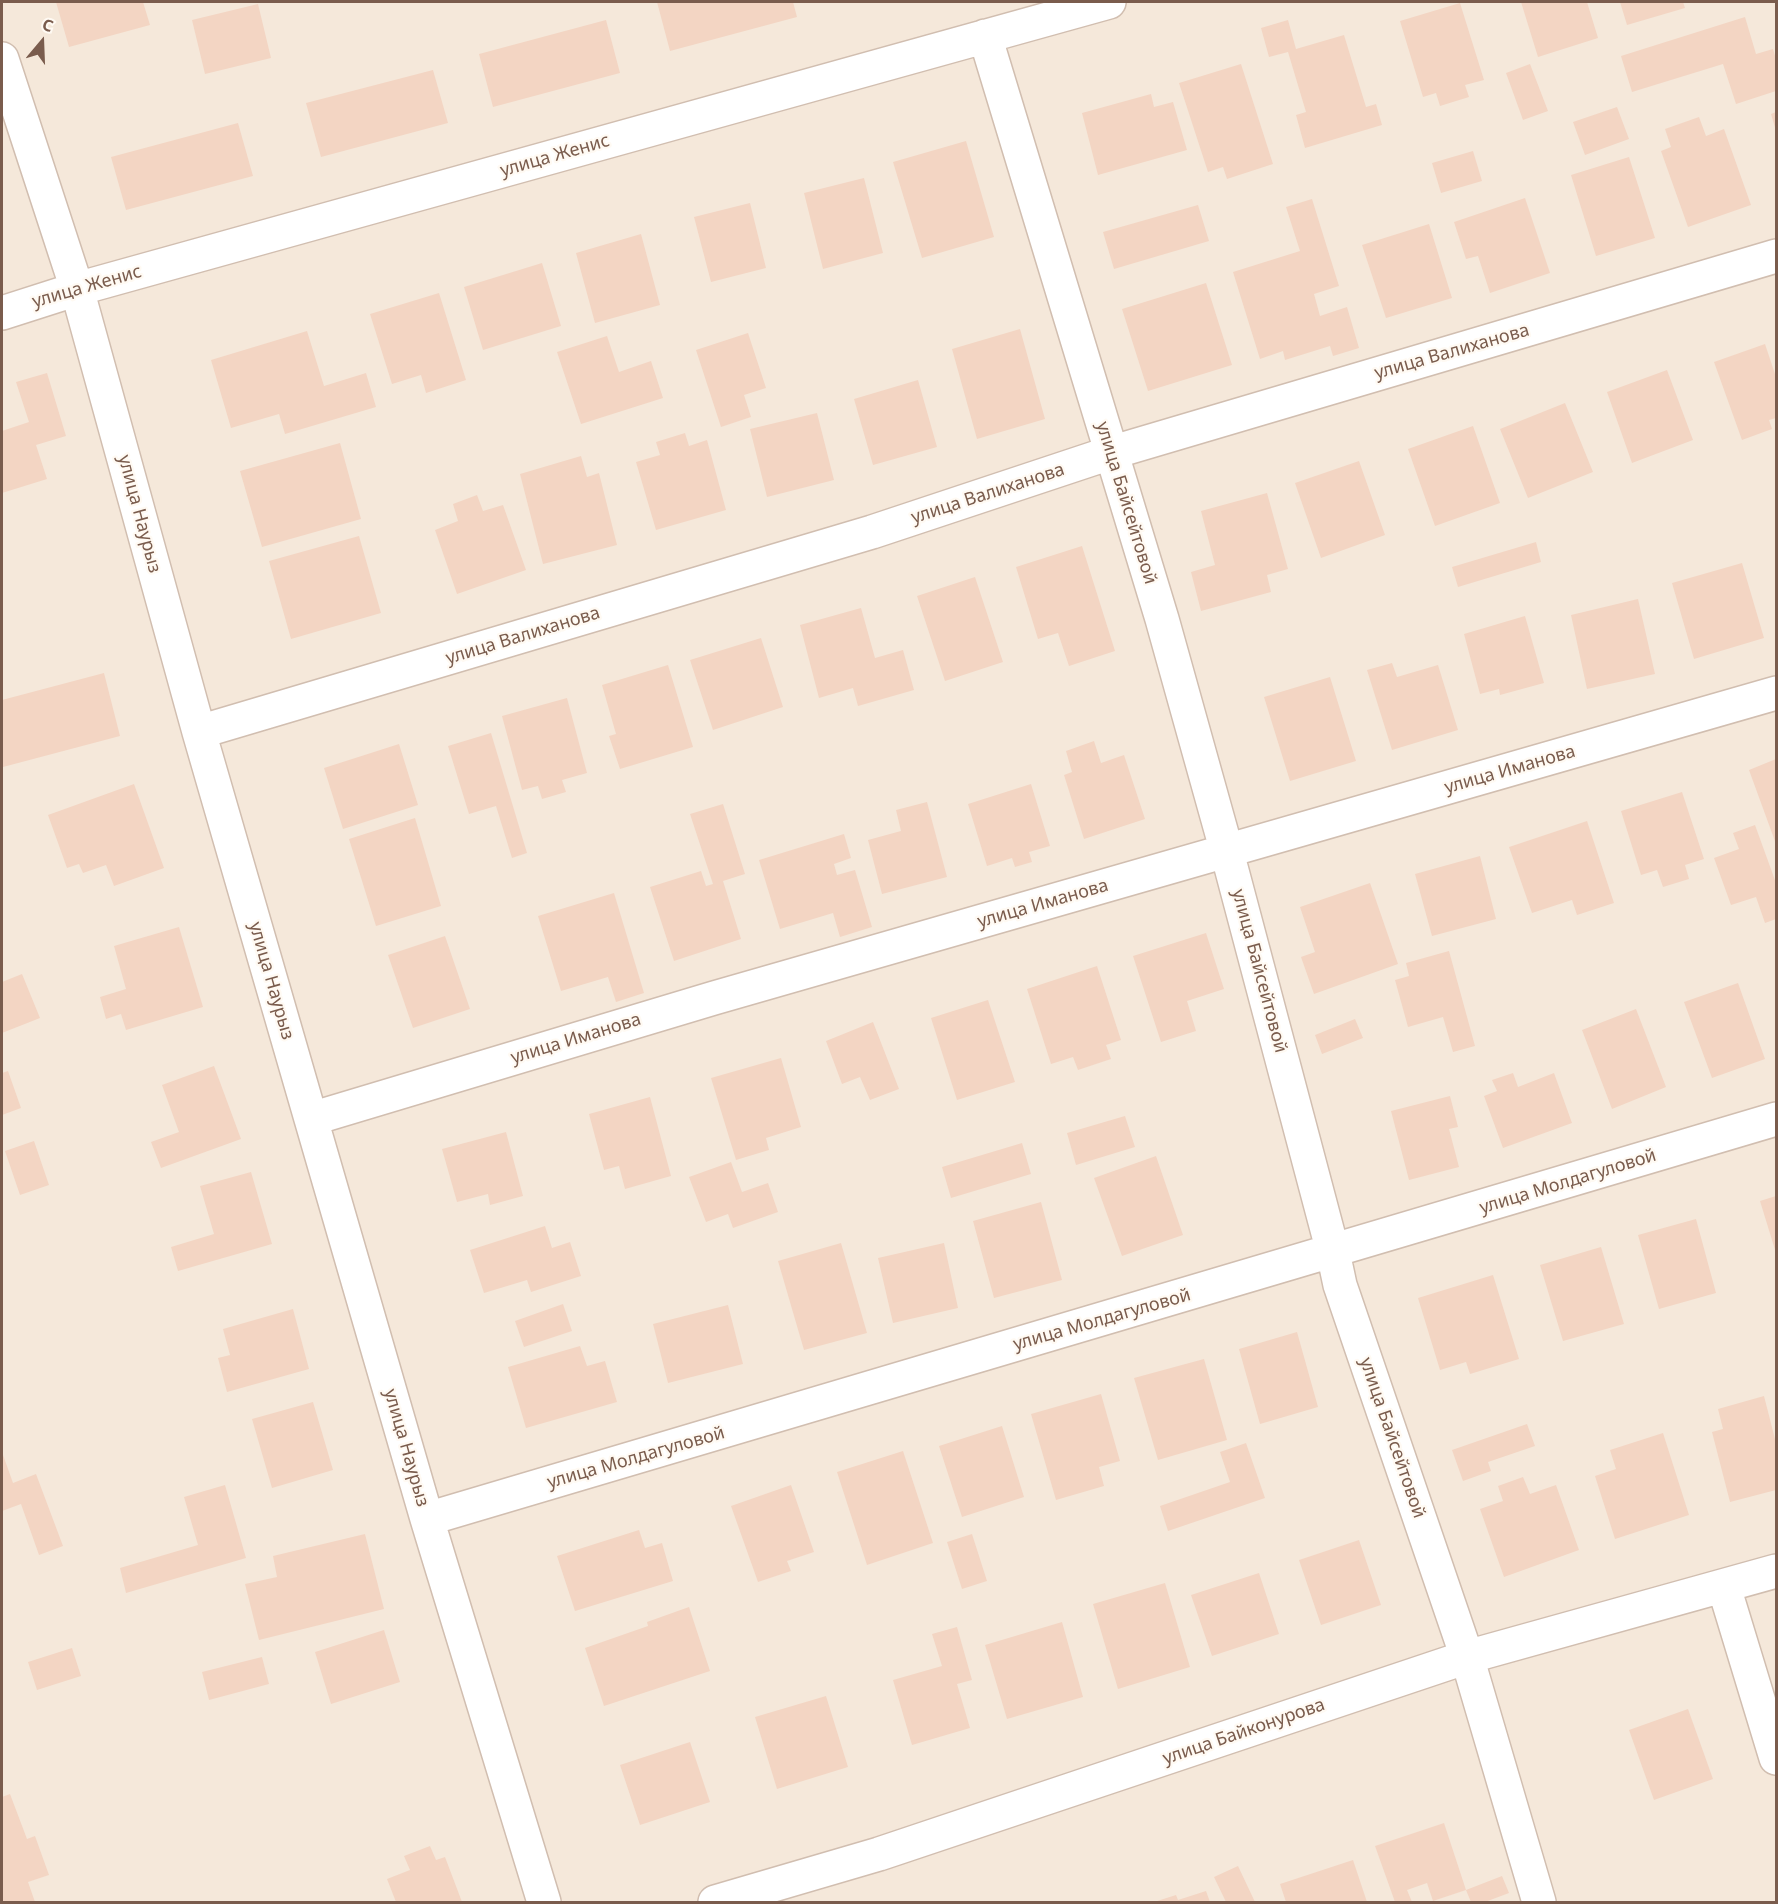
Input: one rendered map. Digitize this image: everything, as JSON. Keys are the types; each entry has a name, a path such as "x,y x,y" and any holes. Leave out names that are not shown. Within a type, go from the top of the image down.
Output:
{"street":[{"name":"улица Женис","path":"2,313 77,290 1109,2"},
{"name":"улица Байсейтовой","path":"985,36 1162,619 1227,852 1340,1285 1467,1657 1539,1902"},
{"name":"улица Наурыз","path":"2,59 77,290 199,732 311,1119 427,1519 544,1902"},
{"name":"улица Валиханова","path":"199,732 872,532 1110,453 1776,256"},
{"name":"улица Иманова","path":"311,1119 714,998 1776,693"},
{"name":"улица Молдагуловой","path":"427,1519 1776,1119"},
{"name":"улица Байконурова","path":"715,1902 879,1854 1467,1657 1776,1571"},
{"path":"1724,1587 1776,1758"}],"shaded area":[{"path":"2,2 1776,2 1776,1902 2,1902"}],"building":[{"path":"56,2 143,2 150,25 69,47"},
{"path":"657,2 793,2 797,17 670,51"},
{"path":"1521,2 1587,2 1598,38 1538,57"},
{"path":"1620,2 1683,2 1685,8 1627,25"},
{"path":"1460,3 1484,80 1465,85 1469,97 1440,106 1436,93 1423,97 1400,21"},
{"path":"258,4 271,58 205,74 192,20"},
{"path":"1745,17 1756,54 1773,49 1776,59 1776,91 1736,104 1723,64 1632,92 1621,56"},
{"path":"606,20 620,73 493,107 479,54"},
{"path":"1288,20 1296,49 1344,35 1366,107 1376,104 1382,125 1305,148 1296,115 1306,112 1288,52 1269,57 1261,28"},
{"path":"1241,64 1273,164 1227,179 1223,167 1208,172 1179,83"},
{"path":"1530,64 1548,111 1523,120 1506,73"},
{"path":"433,70 448,123 321,157 306,103"},
{"path":"1151,94 1154,107 1173,102 1187,150 1098,175 1082,113"},
{"path":"1617,107 1629,139 1585,155 1573,122"},
{"path":"1776,112 1776,131 1771,114"},
{"path":"1699,117 1706,136 1724,129 1751,205 1688,227 1661,151 1671,147 1665,129"},
{"path":"238,123 253,176 126,210 111,157"},
{"path":"966,141 994,237 922,258 893,162"},
{"path":"1473,151 1482,181 1441,193 1432,163"},
{"path":"1629,157 1655,238 1596,256 1571,175"},
{"path":"864,178 883,253 823,269 804,193"},
{"path":"1525,198 1550,273 1490,293 1478,256 1466,259 1454,222"},
{"path":"1312,199 1339,286 1314,294 1320,316 1347,307 1359,348 1333,356 1330,346 1285,360 1283,351 1260,359 1233,272 1300,251 1286,207"},
{"path":"750,203 766,268 711,282 694,217"},
{"path":"1198,205 1209,241 1114,269 1103,232"},
{"path":"1429,224 1452,298 1386,318 1362,245"},
{"path":"641,234 660,305 595,323 576,253"},
{"path":"542,263 561,326 483,350 464,287"},
{"path":"1206,283 1232,365 1148,391 1122,309"},
{"path":"439,293 466,380 426,393 421,375 392,384 370,314"},
{"path":"1020,329 1045,419 977,439 952,349"},
{"path":"307,331 324,386 366,373 376,407 285,434 279,414 231,428 211,360"},
{"path":"748,333 766,388 744,395 751,417 721,427 696,350"},
{"path":"607,336 619,372 651,361 663,398 581,424 557,352"},
{"path":"1765,344 1776,377 1776,418 1769,420 1772,429 1742,440 1714,362"},
{"path":"1667,370 1693,440 1632,463 1607,392"},
{"path":"47,373 66,436 36,445 47,479 2,493 2,431 29,422 16,382"},
{"path":"918,380 937,447 873,465 854,399"},
{"path":"1565,403 1593,472 1528,498 1500,429"},
{"path":"817,413 834,480 767,497 750,429"},
{"path":"1473,426 1500,503 1435,526 1408,449"},
{"path":"685,433 689,446 707,440 726,510 656,530 636,462 660,455 656,442"},
{"path":"340,443 361,519 262,547 240,471"},
{"path":"581,456 587,477 599,473 617,545 543,564 520,474"},
{"path":"1359,461 1385,535 1321,558 1295,483"},
{"path":"1267,493 1288,569 1267,575 1271,592 1201,611 1191,572 1215,565 1201,511"},
{"path":"477,495 483,511 503,505 526,570 457,594 435,530 458,521 453,504"},
{"path":"359,536 381,613 291,639 269,561"},
{"path":"1536,542 1541,562 1458,587 1452,567"},
{"path":"1082,546 1115,651 1069,666 1058,633 1038,639 1016,567"},
{"path":"1742,563 1764,638 1694,659 1672,583"},
{"path":"975,577 1003,662 945,681 917,596"},
{"path":"1638,599 1655,674 1587,689 1571,615"},
{"path":"861,608 875,658 903,650 914,690 858,706 853,688 819,698 800,625"},
{"path":"1525,616 1544,683 1500,695 1499,689 1480,694 1464,634"},
{"path":"761,638 783,707 713,730 690,660"},
{"path":"1392,663 1397,677 1438,665 1458,730 1392,750 1367,670"},
{"path":"668,665 693,747 620,769 609,736 616,734 602,685"},
{"path":"104,673 120,736 3,767 2,700"},
{"path":"1330,677 1356,761 1290,781 1264,697"},
{"path":"567,698 587,773 562,780 566,792 542,799 538,786 522,790 502,716"},
{"path":"491,733 527,853 512,858 496,806 469,814 448,746"},
{"path":"1094,741 1101,763 1124,755 1145,819 1084,839 1064,775 1072,772 1066,751"},
{"path":"399,744 418,805 343,829 324,768"},
{"path":"1776,759 1776,844 1749,770"},
{"path":"134,784 164,868 114,886 106,865 83,873 79,864 67,868 48,815"},
{"path":"1031,784 1050,846 1029,852 1032,862 1015,867 1012,858 987,866 968,804"},
{"path":"1682,792 1704,859 1685,865 1689,879 1663,887 1657,870 1641,875 1621,811"},
{"path":"927,802 947,877 882,894 868,840 901,831 896,810"},
{"path":"723,804 745,874 723,881 741,939 674,961 650,887 701,871 706,886 713,884 690,814"},
{"path":"415,818 441,906 376,926 349,839"},
{"path":"1587,821 1614,903 1577,915 1572,900 1532,913 1509,847"},
{"path":"1755,825 1776,883 1776,919 1765,923 1756,897 1731,905 1714,858 1739,849 1733,833"},
{"path":"844,834 851,858 834,864 837,875 855,870 872,927 840,937 833,913 780,929 759,860"},
{"path":"1480,856 1496,919 1432,936 1415,874"},
{"path":"1370,883 1398,964 1314,994 1301,957 1315,952 1300,907"},
{"path":"614,893 644,993 616,1002 608,977 561,991 538,916"},
{"path":"179,927 203,1007 126,1030 121,1014 106,1019 100,997 126,989 114,946"},
{"path":"1206,933 1224,989 1187,1001 1196,1031 1161,1042 1133,956"},
{"path":"445,936 470,1009 413,1028 388,955"},
{"path":"1449,951 1475,1046 1453,1052 1443,1017 1408,1027 1395,980 1409,976 1406,963"},
{"path":"1097,966 1121,1040 1106,1045 1111,1059 1078,1070 1073,1057 1051,1064 1027,989"},
{"path":"22,974 40,1018 2,1033 2,982"},
{"path":"1738,983 1765,1059 1712,1078 1684,1002"},
{"path":"988,1000 1015,1082 957,1100 931,1018"},
{"path":"1636,1009 1666,1087 1612,1109 1582,1030"},
{"path":"1355,1019 1363,1038 1322,1054 1315,1035"},
{"path":"873,1022 899,1089 870,1100 860,1077 842,1084 826,1041"},
{"path":"781,1058 801,1127 766,1138 769,1150 736,1160 711,1078"},
{"path":"214,1066 241,1139 161,1168 151,1142 179,1132 162,1085"},
{"path":"8,1071 21,1108 2,1115 2,1073"},
{"path":"1513,1073 1518,1087 1554,1073 1572,1123 1503,1148 1484,1096 1497,1091 1492,1080"},
{"path":"1450,1096 1458,1127 1449,1129 1459,1167 1409,1180 1391,1111"},
{"path":"650,1097 671,1176 625,1189 619,1166 604,1170 589,1114"},
{"path":"1125,1116 1135,1147 1076,1165 1067,1133"},
{"path":"506,1132 523,1196 490,1205 488,1194 457,1202 442,1149"},
{"path":"34,1141 49,1185 20,1195 5,1151"},
{"path":"1022,1143 1031,1174 951,1198 942,1167"},
{"path":"1156,1156 1183,1235 1122,1256 1094,1178"},
{"path":"731,1162 742,1192 768,1183 778,1212 733,1228 728,1214 706,1222 689,1177"},
{"path":"251,1172 272,1244 178,1271 171,1247 214,1234 200,1186"},
{"path":"1776,1196 1776,1253 1760,1201"},
{"path":"1041,1202 1062,1280 994,1298 973,1221"},
{"path":"1696,1219 1716,1293 1659,1309 1638,1235"},
{"path":"545,1226 552,1248 570,1242 581,1276 531,1292 527,1280 484,1293 470,1250"},
{"path":"841,1243 867,1333 804,1350 778,1261"},
{"path":"944,1243 958,1308 893,1323 878,1258"},
{"path":"1601,1247 1624,1324 1563,1341 1540,1265"},
{"path":"1493,1275 1519,1359 1470,1374 1466,1362 1440,1370 1418,1298"},
{"path":"563,1304 572,1331 524,1347 515,1321"},
{"path":"728,1305 743,1364 668,1383 653,1324"},
{"path":"293,1309 309,1369 227,1392 218,1358 230,1355 223,1329"},
{"path":"1297,1332 1318,1407 1260,1424 1239,1349"},
{"path":"580,1346 587,1366 605,1361 617,1402 526,1428 508,1367"},
{"path":"1204,1359 1227,1440 1158,1460 1134,1378"},
{"path":"1101,1394 1120,1461 1099,1467 1104,1486 1056,1500 1031,1414"},
{"path":"1764,1396 1776,1443 1776,1490 1730,1502 1712,1432 1723,1429 1718,1409"},
{"path":"313,1402 333,1470 272,1488 252,1419"},
{"path":"1527,1424 1535,1446 1488,1462 1491,1471 1463,1481 1452,1450"},
{"path":"1002,1426 1024,1497 962,1517 939,1446"},
{"path":"1663,1433 1689,1515 1615,1539 1595,1476 1616,1469 1610,1450"},
{"path":"1246,1443 1265,1498 1168,1531 1160,1506 1230,1482 1220,1452"},
{"path":"903,1451 933,1543 867,1565 837,1472"},
{"path":"2,1452 13,1483 36,1474 63,1546 39,1555 21,1504 2,1511"},
{"path":"1523,1477 1530,1494 1556,1485 1579,1550 1504,1577 1480,1509 1503,1501 1498,1486"},
{"path":"225,1485 246,1558 126,1593 120,1568 198,1545 184,1497"},
{"path":"791,1485 814,1552 787,1561 791,1571 758,1582 731,1506"},
{"path":"639,1530 645,1548 662,1543 673,1581 575,1611 557,1556"},
{"path":"365,1534 384,1609 259,1640 245,1584 277,1577 273,1556"},
{"path":"972,1534 987,1581 962,1589 947,1542"},
{"path":"1359,1540 1381,1605 1321,1625 1299,1560"},
{"path":"1259,1573 1279,1634 1212,1656 1191,1595"},
{"path":"1165,1583 1190,1667 1118,1689 1093,1604"},
{"path":"689,1607 710,1671 604,1706 585,1648 648,1626 647,1622"},
{"path":"1062,1622 1083,1697 1007,1719 985,1645"},
{"path":"957,1627 972,1680 957,1684 970,1728 912,1745 893,1680 942,1666 932,1634"},
{"path":"384,1630 400,1682 331,1704 315,1652"},
{"path":"72,1648 81,1676 37,1690 28,1662"},
{"path":"262,1657 269,1684 209,1700 202,1672"},
{"path":"826,1696 848,1767 777,1789 755,1717"},
{"path":"1688,1709 1713,1779 1654,1800 1629,1730"},
{"path":"690,1742 710,1802 640,1825 620,1765"},
{"path":"10,1794 27,1839 35,1836 49,1875 28,1882 35,1902 2,1902 2,1797"},
{"path":"1444,1823 1466,1890 1433,1901 1427,1883 1407,1890 1412,1902 1395,1902 1375,1846"},
{"path":"430,1846 436,1860 445,1857 462,1902 396,1902 387,1879 410,1870 404,1856"},
{"path":"1353,1860 1367,1902 1286,1902 1280,1884"},
{"path":"1238,1866 1255,1902 1226,1902 1214,1877"},
{"path":"1502,1876 1509,1893 1485,1902 1471,1902 1466,1890"},
{"path":"1206,1891 1210,1902 1154,1902 1176,1895 1178,1900"}]}
